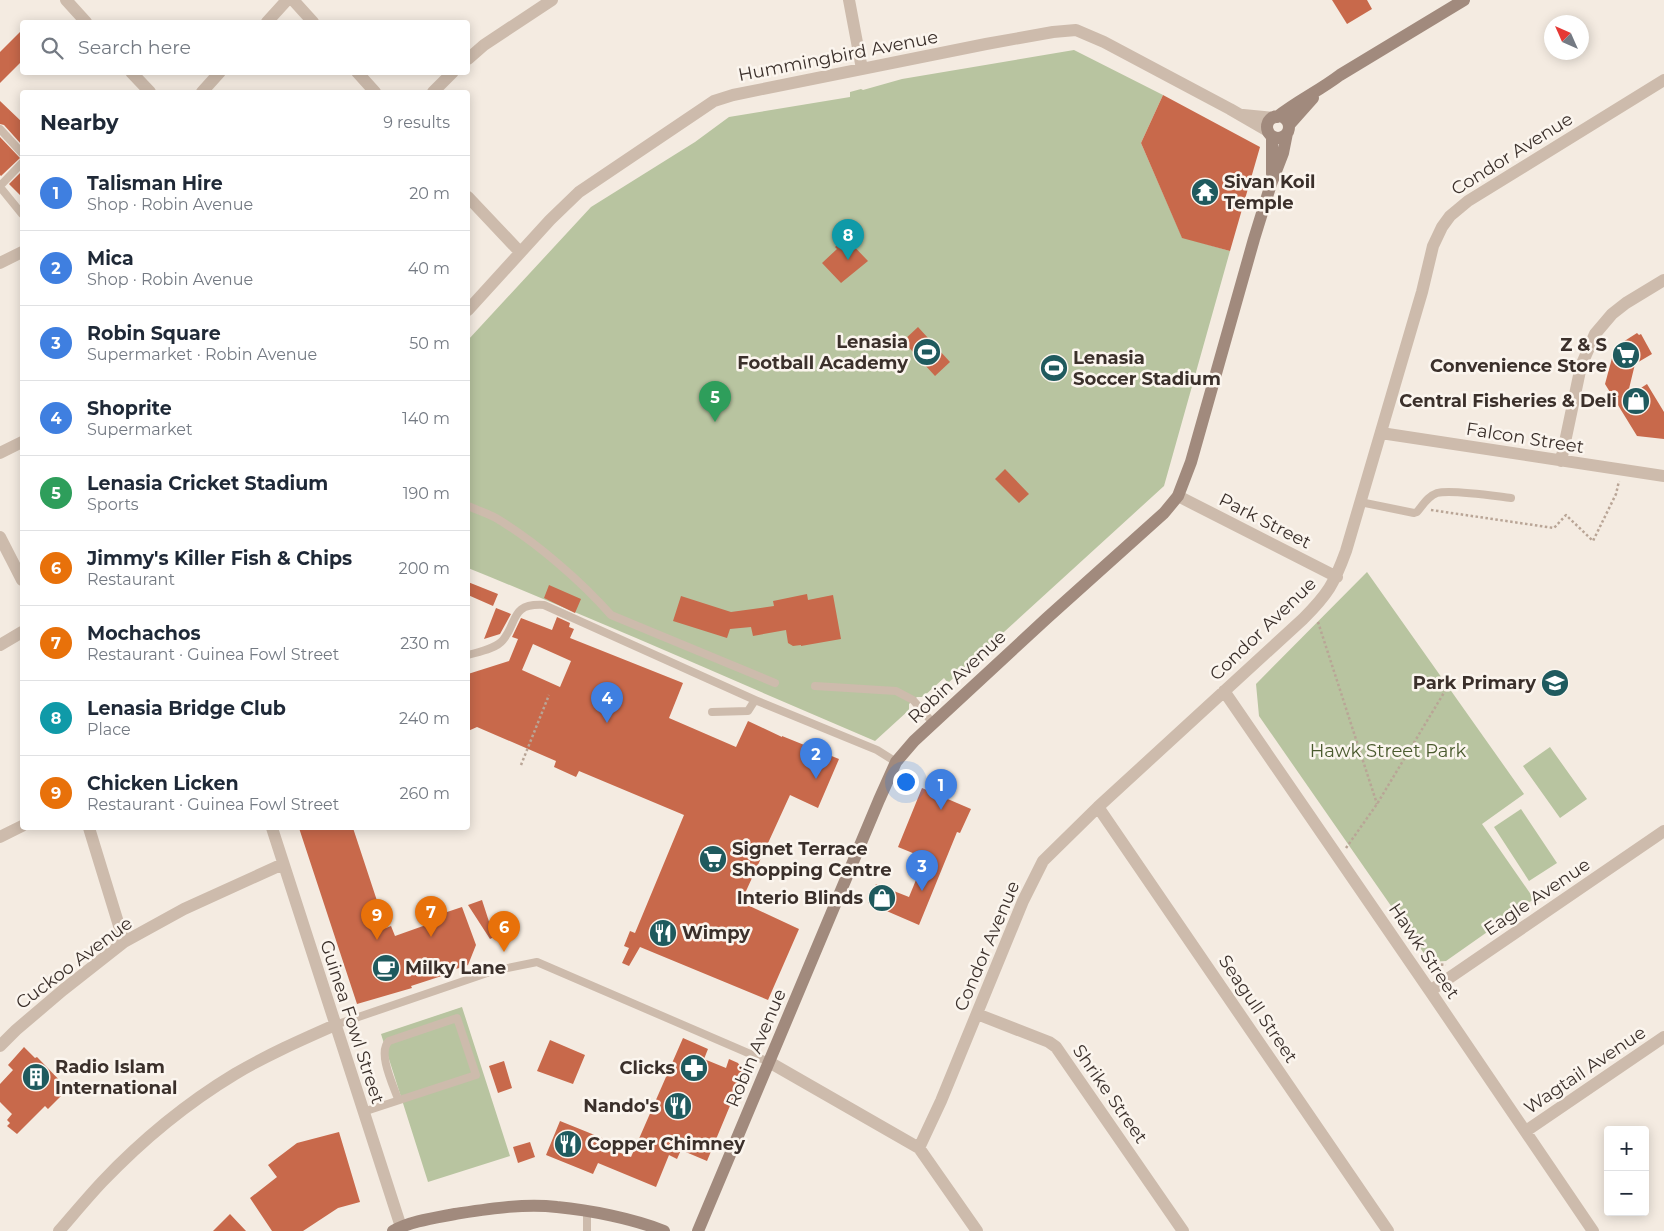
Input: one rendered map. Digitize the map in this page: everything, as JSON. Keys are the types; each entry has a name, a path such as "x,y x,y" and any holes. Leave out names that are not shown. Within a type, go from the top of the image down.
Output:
{"street":[{"path":"66,0 84,20"},
{"path":"268,20 287,0"},
{"path":"294,0 311,20"},
{"path":"470,57 484,45 552,0"},
{"path":"849,0 862,69"},
{"path":"1238,114 1270,134 1282,137 1305,105 1322,89 1464,0"},
{"name":"Hummingbird Avenue","path":"470,308 550,220 579,192 714,101 756,89 1053,32 1076,30 1104,42 1238,114 1275,117"},
{"path":"134,75 148,90"},
{"path":"204,90 217,75"},
{"path":"360,75 373,90"},
{"path":"435,90 449,75"},
{"name":"Condor Avenue","path":"919,1148 941,1101 1023,902 1043,861 1098,807 1304,619 1326,595 1337,577 1381,433 1437,235 1450,216 1468,201 1664,80"},
{"path":"1270,134 1267,125 1275,117 1304,97 1322,89"},
{"path":"1275,117 1286,120 1288,129"},
{"name":"Robin Avenue","path":"698,1231 896,762 910,745 933,723 1164,513 1178,496 1191,462 1288,129"},
{"name":"Robin Avenue","path":"1270,134 1271,184"},
{"path":"470,199 520,252"},
{"path":"0,263 20,253"},
{"path":"1561,461 1581,366 1595,334 1612,314 1626,303 1664,280"},
{"name":"Falcon Street","path":"1381,433 1664,476"},
{"path":"0,453 20,443"},
{"name":"Park Street","path":"1178,496 1337,577"},
{"path":"0,537 20,576"},
{"path":"0,645 20,633"},
{"name":"Hawk Street","path":"1224,691 1526,1131 1592,1231"},
{"name":"Seagull Street","path":"1098,807 1388,1231"},
{"path":"0,837 20,827"},
{"path":"90,830 124,942"},
{"name":"Guinea Fowl Street","path":"273,830 399,1230"},
{"name":"Eagle Avenue","path":"1430,991 1664,831"},
{"name":"Cuckoo Avenue","path":"0,1046 63,990 124,942 184,910 283,864"},
{"name":"Shrike Street","path":"977,1014 1049,1042 1056,1047 1183,1231"},
{"path":"59,1231 101,1183 132,1153 199,1098 235,1074 335,1024"},
{"name":"Wagtail Avenue","path":"1526,1131 1664,1037"},
{"path":"769,1062 919,1148 977,1231"},
{"path":"399,1230 450,1215 515,1207 556,1206 631,1221 664,1231"}],"lane":[{"path":"0,129 20,151"},
{"path":"20,165 0,187 20,212"},
{"path":"1360,502 1414,514 1431,496 1448,492 1511,498"},
{"path":"470,507 494,518 528,539 594,595 611,615 775,683"},
{"path":"470,654 494,647 503,641 515,616 523,608 533,604 544,605 755,700 877,750 896,762"},
{"path":"815,686 896,692 913,700 933,723"},
{"path":"712,712 748,711 755,700"},
{"path":"335,1024 493,972 537,962 769,1062"},
{"path":"363,1112 476,1075 457,1018 389,1041 386,1044 385,1058 398,1099"},
{"path":"587,1212 588,1231"}],"path":[{"path":"1430,510 1554,528 1566,515 1593,541 1616,494 1621,470"},
{"path":"1318,622 1377,804"},
{"path":"1346,848 1377,804 1445,691"},
{"path":"521,765 548,695"},
{"path":"1426,963 1447,965"}],"green space":[{"path":"1074,50 1163,95 1141,143 1182,237 1230,251 1164,486 948,683 944,678 923,697 917,697 909,704 909,710 875,741 470,569 470,338 591,207 695,142 729,117 850,97 850,92 902,79"},
{"name":"Hawk Street Park","path":"1367,572 1524,794 1482,824 1534,899 1446,961 1430,962 1259,716 1256,684"},
{"path":"1550,747 1587,799 1560,818 1523,766"},
{"path":"1521,809 1557,863 1529,881 1494,827"},
{"path":"462,1007 510,1156 428,1182 381,1034"}],"building":[{"path":"1332,0 1367,0 1372,9 1347,24"},
{"path":"20,32 20,63 0,83 0,52"},
{"name":"Sivan Koil Temple","path":"1163,95 1260,147 1230,251 1182,238 1141,143"},
{"path":"0,101 20,120 20,143 4,125 0,124"},
{"path":"0,137 20,158 1,176 0,175"},
{"path":"20,173 20,195 9,184"},
{"path":"845,237 868,261 841,283 822,263 837,249 835,247"},
{"name":"Lenasia Football Academy","path":"918,327 950,362 935,376 903,341"},
{"path":"1637,333 1641,334 1652,354 1635,364 1627,397 1647,384 1664,412 1664,439 1637,436 1605,384 1615,347"},
{"path":"1005,469 1029,494 1019,503 995,479"},
{"path":"470,583 498,594 493,606 470,596"},
{"path":"549,585 581,599 575,613 544,598"},
{"path":"807,594 808,600 833,595 841,639 793,646 788,643 786,630 753,636 751,627 730,629 727,638 673,621 681,596 731,612 774,606 773,601"},
{"path":"496,608 511,614 500,634 484,639"},
{"name":"Signet Terrace Shopping Centre","path":"557,617 570,623 569,627 574,629 570,638 683,683 669,718 736,747 748,721 782,737 839,759 818,808 790,795 741,902 799,929 768,1000 640,947 629,966 622,963 629,948 624,946 630,931 635,933 684,815 579,771 576,777 554,767 556,761 477,727 470,730 470,673 509,661 518,639 512,637 521,618 552,630","holes":["533,644 571,661 560,687 522,670"]},
{"path":"922,788 971,809 960,833 957,832 919,925 868,903 876,884 909,897 925,858 898,847"},
{"path":"300,830 354,830 386,928 391,926 395,936 440,920 438,915 462,907 476,945 468,965 456,969 454,972 411,986 412,988 357,1004"},
{"path":"482,900 494,937 490,939 468,905"},
{"path":"683,1038 708,1049 704,1059 726,1068 729,1059 738,1063 744,1072 707,1161 681,1150 677,1159 669,1155 656,1187 598,1163 593,1174 546,1155 560,1121 607,1140 605,1147 631,1157"},
{"path":"550,1040 585,1055 573,1084 537,1071"},
{"path":"24,1047 35,1058 37,1057 68,1089 48,1109 45,1106 17,1134 7,1126 10,1123 7,1120 12,1114 0,1102 0,1084 13,1070 8,1065"},
{"path":"504,1061 512,1088 498,1093 489,1066"},
{"path":"339,1132 360,1202 338,1208 303,1231 272,1231 250,1198 277,1177 268,1165 297,1143"},
{"path":"530,1142 535,1157 518,1163 513,1147"},
{"path":"230,1214 246,1231 213,1231"}],"place":[{"name":"Sivan Koil Temple","path":"1205,192"},
{"name":"Lenasia Bridge Club","path":"848,260"},
{"name":"Lenasia Football Academy","path":"927,352"},
{"name":"Z & S Convenience Store","path":"1626,355"},
{"name":"Lenasia Soccer Stadium","path":"1054,368"},
{"name":"Central Fisheries & Deli","path":"1636,401"},
{"name":"Lenasia Cricket Stadium","path":"715,422"},
{"name":"Park Primary","path":"1555,683"},
{"name":"Shoprite","path":"607,723"},
{"name":"Mica","path":"816,779"},
{"name":"Talisman Hire","path":"941,810"},
{"name":"Signet Terrace Shopping Centre","path":"713,859"},
{"name":"Robin Square","path":"922,891"},
{"name":"Interio Blinds","path":"882,898"},
{"name":"Wimpy","path":"663,933"},
{"name":"Mochachos","path":"431,937"},
{"name":"Chicken Licken","path":"377,940"},
{"name":"Jimmy's Killer Fish & Chips","path":"504,952"},
{"name":"Milky Lane","path":"386,968"},
{"name":"Clicks","path":"694,1068"},
{"name":"Radio Islam International","path":"36,1077"},
{"name":"Nando's","path":"678,1106"},
{"name":"Copper Chimney","path":"568,1144"}]}
